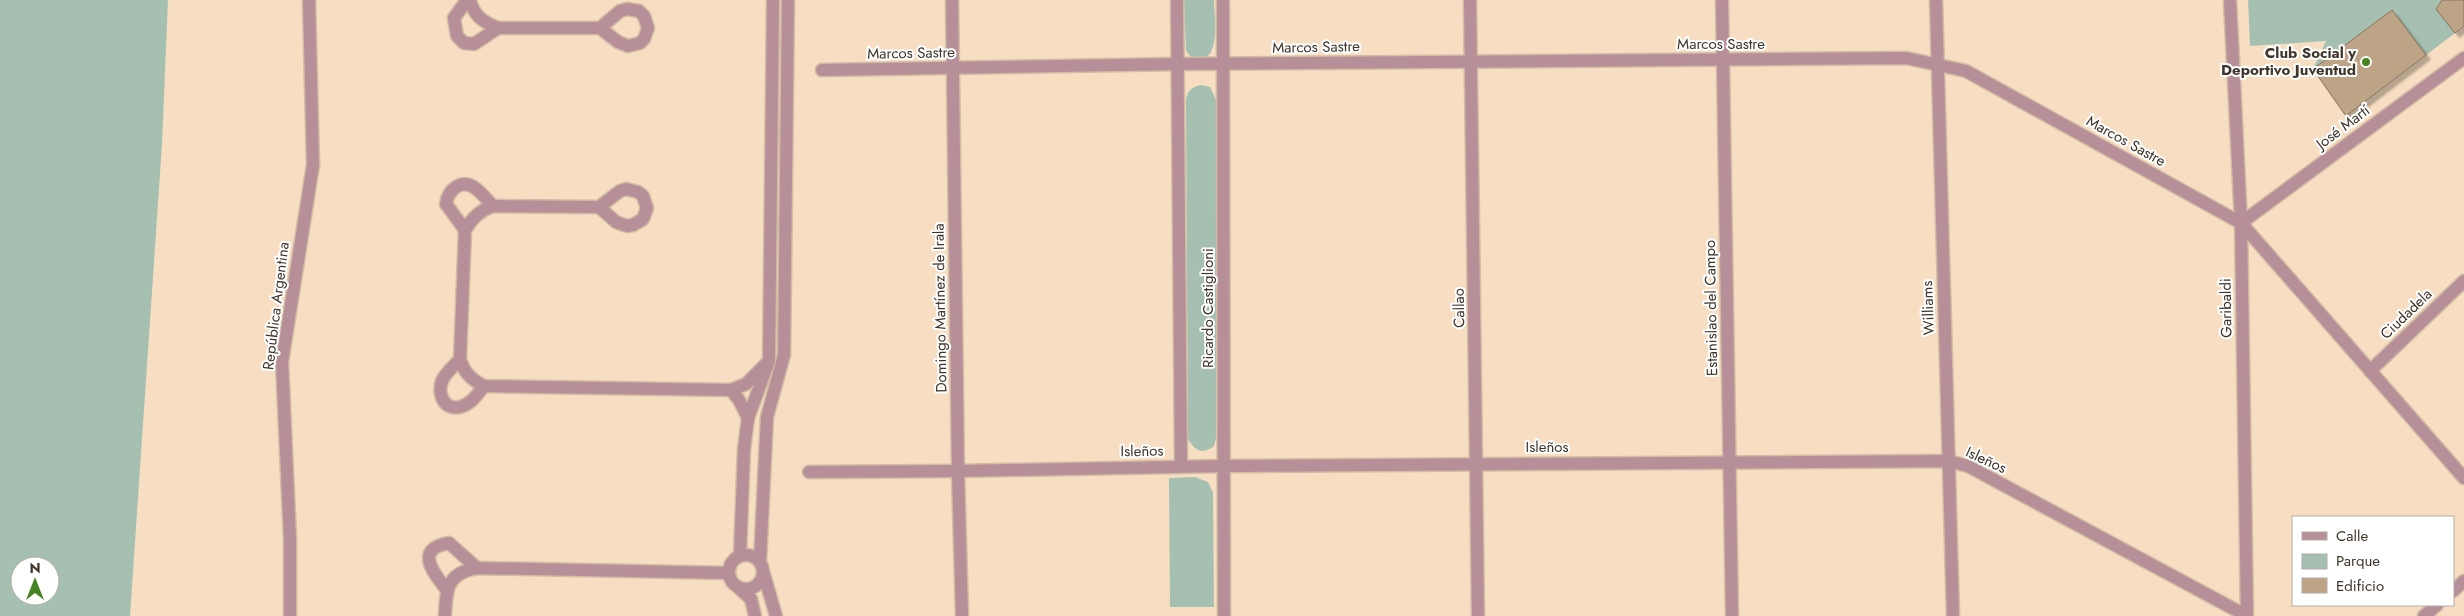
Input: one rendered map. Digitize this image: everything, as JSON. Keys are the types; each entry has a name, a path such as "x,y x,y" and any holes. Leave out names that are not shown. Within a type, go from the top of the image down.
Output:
{"street":[{"name":"República Argentina","path":"290,616 290,539 282,362 313,165 309,0"},
{"path":"469,0 472,11 484,23 498,28 600,28"},
{"path":"469,0 454,18 457,36 464,43 474,44 498,28"},
{"path":"740,555 744,449 748,418 769,361 773,0"},
{"path":"740,588 748,589 756,586 762,579 767,417 784,355 788,0"},
{"name":"Domingo Martínez de Irala","path":"952,0 958,471 962,616"},
{"name":"Ricardo Castiglioni","path":"1177,0 1181,466"},
{"name":"Ricardo Castiglioni","path":"1223,0 1224,616"},
{"name":"Callao","path":"1470,0 1478,464 1478,616"},
{"name":"Estanislao del Campo","path":"1722,0 1732,616"},
{"name":"Williams","path":"1936,0 1952,616"},
{"name":"Garibaldi","path":"2230,0 2240,223 2247,616"},
{"name":"Marcos Sastre","path":"822,70 1177,64 1906,58 1966,71 2240,223 2464,478"},
{"name":"José Martí","path":"2240,223 2464,58"},
{"path":"466,230 446,204 448,194 455,187 465,184 474,187 493,206"},
{"path":"598,207 493,206 483,209 470,221 466,230 460,359 464,370 475,382 484,386 731,390 746,384 769,361"},
{"name":"Ciudadela","path":"2370,371 2464,281"},
{"path":"460,359 442,380 440,391 442,400 447,405 459,407 473,400 484,386"},
{"path":"731,390 739,400 748,418"},
{"name":"Isleños","path":"809,472 1181,466 1948,461 1968,466 2247,616"},
{"path":"446,589 432,570 428,561 431,551 438,544 449,543 477,568"},
{"path":"755,616 751,599 732,582 728,573 734,559 740,555 754,556 762,566 776,616"},
{"path":"445,616 446,589 454,578 466,570 477,568 728,573"},
{"path":"2454,590 2464,581"},
{"path":"2424,616 2436,606"}],"green space":[{"path":"0,0 168,0 162,144 130,616 0,616"},
{"path":"1184,0 1214,0 1214,45 1211,53 1206,58 1194,58 1186,50"},
{"name":"Club Social y Deportivo Juventud","path":"2248,0 2442,0 2436,9 2455,33 2346,116 2313,69 2326,41 2250,46"},
{"path":"1201,85 1210,87 1216,100 1216,438 1214,446 1202,451 1196,449 1188,439 1186,99 1191,89"},
{"path":"1195,477 1208,482 1213,493 1214,607 1170,607 1169,478"}],"building":[{"path":"2442,0 2464,0 2464,26 2455,33 2436,9"},
{"path":"2392,10 2426,55 2346,116 2313,69"}],"place":[{"name":"Club Social y Deportivo Juventud","path":"2366,62"}]}
